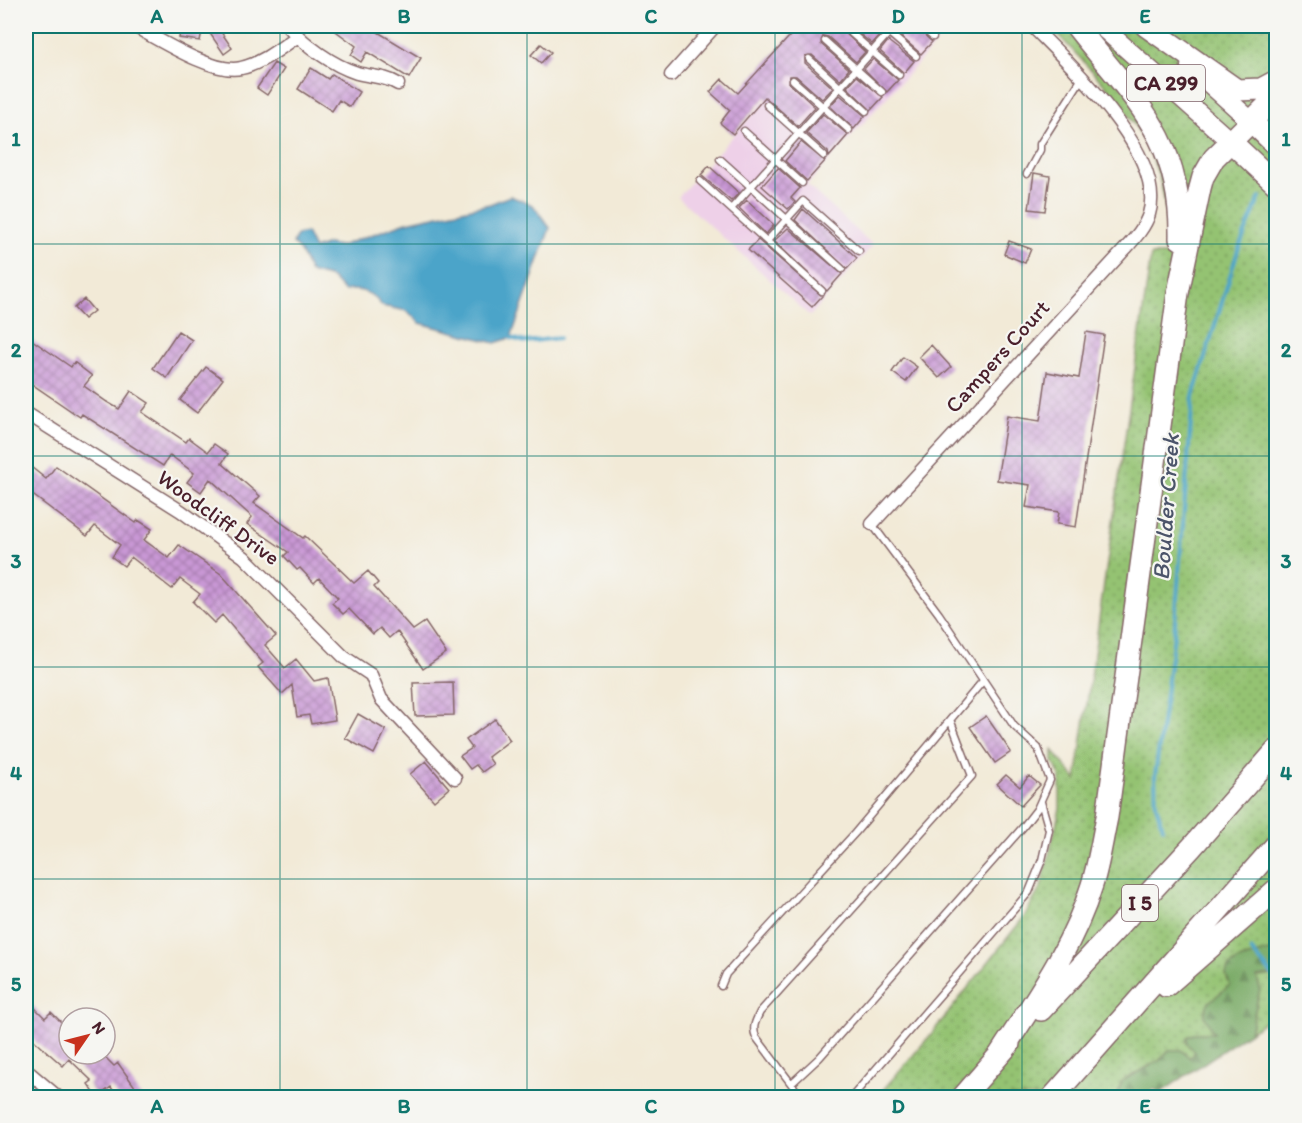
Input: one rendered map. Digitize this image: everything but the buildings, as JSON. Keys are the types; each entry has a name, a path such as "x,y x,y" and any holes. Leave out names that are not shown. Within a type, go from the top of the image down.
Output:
{"highway":[{"path":"1076,26 1143,106 1168,158 1180,205 1178,293"},
{"path":"1145,26 1237,90 1261,89 1276,81"},
{"path":"1000,1054 1048,981 1073,933 1098,862 1107,818 1178,293 1203,177 1214,158 1276,96"},
{"name":"CA 299","path":"1251,121 1276,145"},
{"name":"CA 299","path":"1230,141 1276,183"},
{"name":"I 5","path":"962,1098 1192,847 1276,751"},
{"path":"1052,1098 1276,845"},
{"path":"1104,1040 1276,890"}],"main road":[{"name":"CA 299","path":"1101,26 1230,141"},
{"name":"CA 299","path":"1145,26 1251,121"}],"street":[{"path":"134,26 213,65 236,69 272,53 298,36"},
{"path":"288,26 298,36 347,70 388,78 398,84"},
{"path":"671,75 715,26"},
{"path":"1032,26 1082,78"},
{"name":"Campers Court","path":"872,524 1126,248 1139,232 1149,214 1150,197 1146,178 1123,124 1082,78"},
{"name":"Woodcliff Drive","path":"26,413 181,511 244,557 344,657 371,675 381,699 455,778"},
{"path":"26,1070 59,1098"}],"lane":[{"path":"843,26 898,75"},
{"path":"881,26 916,56"},
{"path":"731,208 895,26"},
{"path":"920,26 933,37"},
{"path":"825,41 882,92"},
{"path":"809,59 866,111"},
{"path":"1027,174 1040,150 1040,144 1082,78"},
{"path":"793,80 849,130"},
{"path":"767,105 824,156"},
{"path":"744,131 802,183"},
{"path":"720,159 842,269"},
{"path":"700,181 822,291"},
{"path":"767,241 803,201 859,251"},
{"path":"792,1083 819,1058 1023,827 1041,802 1050,780 1042,755 1029,737 1014,726 982,682 939,614 872,524"},
{"path":"721,986 726,974 800,894 951,722 982,682"},
{"path":"802,1098 756,1038 753,1030 755,1021 760,1012 972,776 951,722"},
{"path":"851,1098 1029,892 1042,860 1049,830 1041,802"}],"shaded area":[{"path":"832,26 952,26 807,185 873,245 810,316 678,197"}],"green space":[{"path":"1050,26 1276,26 1276,949 1226,975 1230,985 1214,1033 1196,1033 1195,1052 1190,1058 1169,1050 1159,1061 1122,1081 1118,1093 1121,1097 876,1098 928,1038 1024,917 1041,887 1060,809 1060,776 1053,761 1053,750 1076,780 1151,255 1167,255 1167,217 1161,184 1151,155 1136,127 1118,102"},
{"path":"1276,949 1276,975 1257,977 1260,989 1250,1032 1160,1093 1154,1089 1142,1097 1121,1097 1118,1093 1122,1081 1159,1061 1169,1050 1181,1050 1190,1058 1195,1052 1187,1044 1187,1037 1196,1033 1214,1033 1204,1016 1208,1003 1230,985 1226,975 1228,967 1239,960"},
{"path":"1276,975 1276,1013 1250,1032 1260,989 1257,976"}],"water":[{"path":"510,196 533,205 550,228 511,338 495,343 420,323 407,311 382,306 366,292 344,291 332,278 310,272 300,251 293,244 297,235 306,233 314,249 328,244 340,246 407,222 490,204"}],"waterway":[{"name":"Boulder Creek","path":"1163,828 1156,805 1155,776 1174,635 1193,396 1238,250 1260,197"},
{"path":"511,338 525,342 559,338"},
{"name":"Boulder Creek","path":"1251,950 1276,979"}]}
